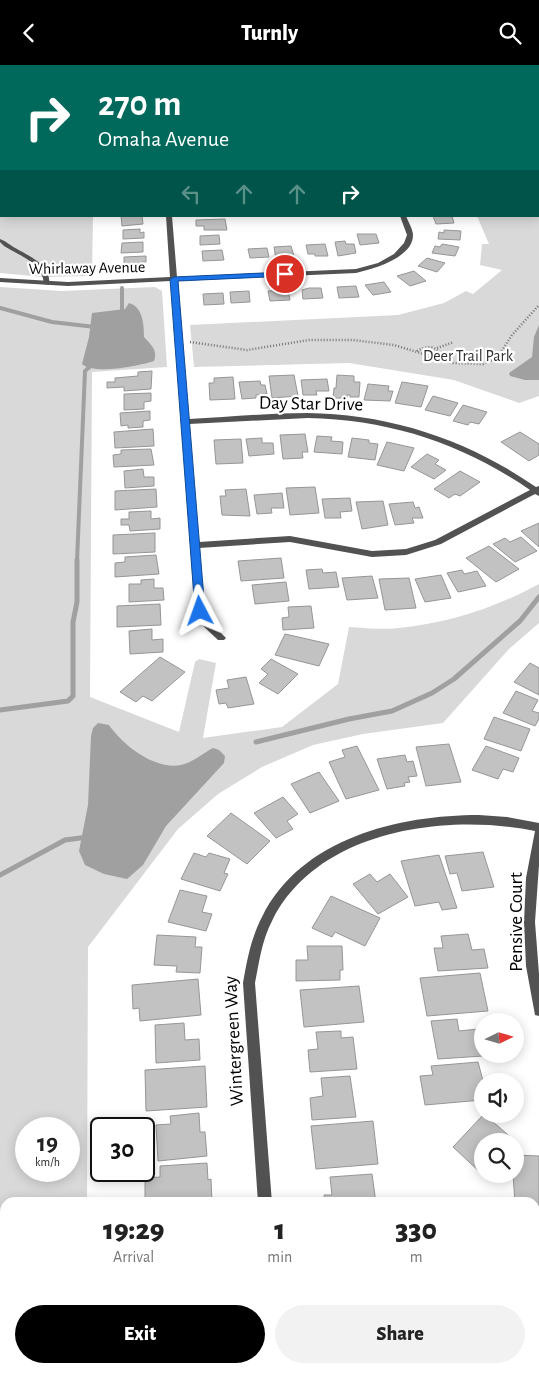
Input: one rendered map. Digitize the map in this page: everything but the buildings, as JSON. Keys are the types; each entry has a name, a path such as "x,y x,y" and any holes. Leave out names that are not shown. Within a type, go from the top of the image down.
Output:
{"street":[{"path":"169,217 200,611 204,622 221,638"},
{"name":"Whirlaway Avenue","path":"0,280 47,284 344,272 372,267 392,258 406,246 409,231 403,217"},
{"name":"Day Star Drive","path":"185,422 311,416 351,418 388,423 432,435 467,449 492,462 538,491"},
{"path":"195,545 290,539 311,541 360,553 400,553 438,543 538,491"},
{"name":"Wintergreen Way","path":"265,1197 249,983 252,959 258,936 268,914 280,896 298,876 325,855 356,839 389,829 439,821 481,818 503,819 539,827"},
{"name":"Pensive Court","path":"539,833 532,875 530,913 532,973 539,1011"}],"lane":[{"path":"0,240 41,267 47,275 47,284"}],"path":[{"path":"190,342 254,350 302,341 341,339 376,342 416,351 444,361 483,365 493,361 512,335 539,305"},
{"path":"416,351 425,347 437,348 454,342"},
{"path":"437,348 441,352 444,361"}],"green space":[{"path":"0,217 93,217 92,276 43,277 0,273"},
{"name":"Deer Trail Park","path":"477,217 539,217 539,396 519,403 454,380 349,363 194,367 190,325 398,315 444,303 466,291 473,294 502,270 480,265 482,244 489,244"},
{"path":"0,287 62,291 155,287 162,291 167,367 92,372 90,697 179,732 195,662 199,659 216,663 203,738 282,727 338,684 349,627 393,629 454,618 489,607 539,584 539,623 509,649 443,723 363,734 313,745 262,767 218,794 178,829 88,947 87,1197 0,1197"}],"shaded area":[{"path":"129,303 134,305 140,312 144,337 154,351 154,361 128,367 106,369 96,369 82,364 89,337 92,313 125,309"},
{"path":"539,325 539,380 525,380 510,376 509,373 532,357 534,337"},
{"path":"98,723 109,725 131,748 160,764 171,766 185,764 213,748 219,750 225,756 224,763 166,826 143,865 127,879 104,874 85,865 79,851 88,805 91,736 93,728"}],"waterway":[{"path":"122,288 122,315"},
{"path":"0,308 52,322 95,327"},
{"path":"77,561 85,371 93,364"},
{"path":"0,710 68,701 73,696 73,622 77,602 77,561"},
{"path":"256,742 349,719 392,711 432,693 454,679 520,621 539,597"},
{"path":"0,875 65,840 88,837"}],"route":[{"path":"200,611 174,279 285,274"}]}
